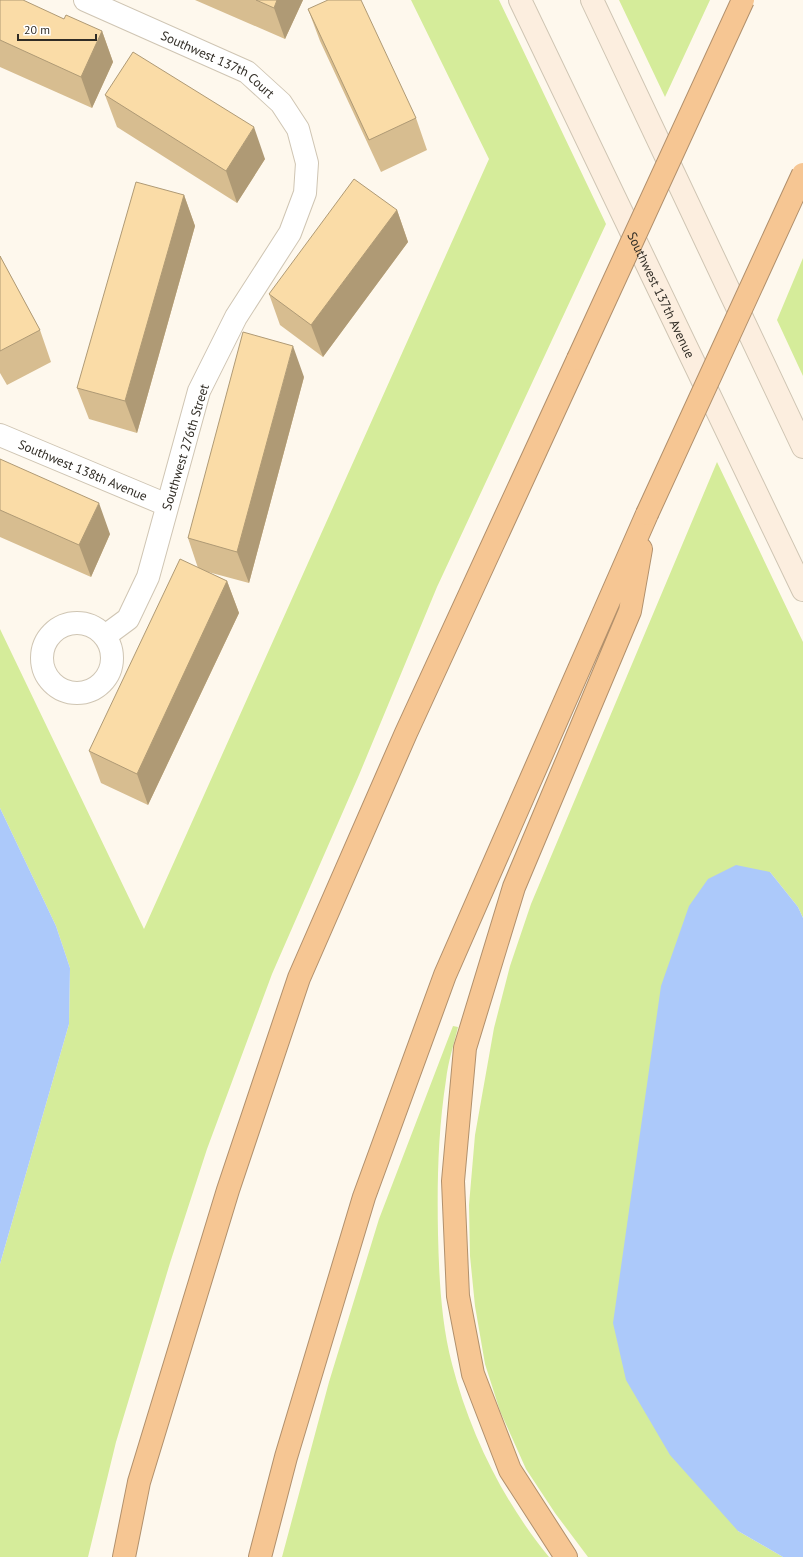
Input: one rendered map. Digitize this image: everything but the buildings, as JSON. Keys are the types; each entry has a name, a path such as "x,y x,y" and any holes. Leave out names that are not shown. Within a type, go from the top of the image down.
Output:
{"highway":[{"path":"124,1557 139,1482 228,1190 299,978 406,733 743,0"},
{"path":"260,1557 286,1457 364,1196 445,975 647,514 803,174"},
{"path":"566,1557 510,1470 472,1374 458,1296 453,1181 465,1048 514,887 630,612 647,514"}],"main road":[{"path":"592,0 803,447"},
{"name":"Southwest 137th Avenue","path":"525,2 803,590"}],"street":[{"name":"Southwest 137th Court","path":"85,0 248,72 281,103"},
{"name":"Southwest 276th Street","path":"105,636 128,620 148,577 199,391 236,318 290,233 305,193 307,163 298,129 281,103"},
{"name":"Southwest 138th Avenue","path":"0,435 167,505"}],"green space":[{"path":"411,0 499,0 606,224 437,587 359,775 272,974 207,1149 170,1263 116,1442 88,1557 0,1557 0,1264 69,1024 70,968 56,926 0,808 0,629 144,929 489,159"},
{"path":"619,0 710,0 665,97"},
{"path":"803,258 803,376 777,320"},
{"path":"717,462 803,642 803,918 798,907 770,872 738,1531 783,1557 588,1557 555,1513 526,1469 500,1411 485,1364 475,1306 470,1256 469,1205 475,1135 494,1028 510,966 531,904"},
{"path":"453,1026 458,1027 448,1067 443,1099 438,1176 439,1266 445,1332 459,1390 478,1441 503,1490 517,1513 532,1536 549,1557 282,1557 329,1382 379,1219"}],"water":[{"path":"0,808 56,926 70,968 69,1024 0,1264"},
{"path":"736,865 770,872 798,907 803,918 803,1557 783,1557 738,1531 670,1455 626,1380 613,1323 661,986 689,906 708,879"}]}
